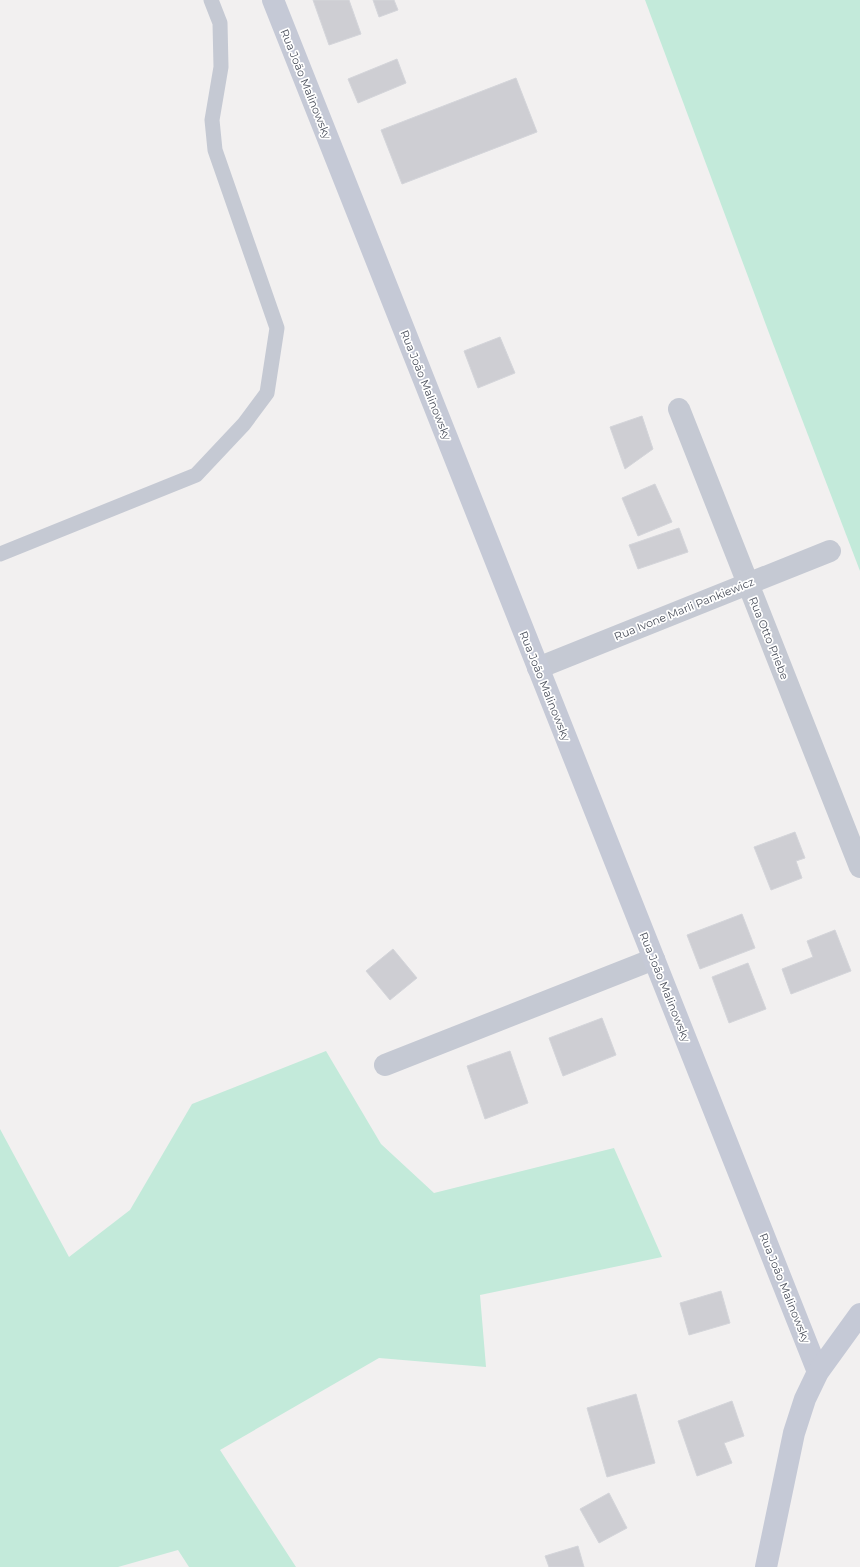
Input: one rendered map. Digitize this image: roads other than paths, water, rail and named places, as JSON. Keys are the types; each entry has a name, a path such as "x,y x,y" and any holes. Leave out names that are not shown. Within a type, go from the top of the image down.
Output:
{"street":[{"name":"Rua João Malinowsky","path":"273,0 818,1372"},
{"name":"Rua Otto Priebe","path":"679,409 860,867"},
{"name":"Rua Ivone Marli Pankiewicz","path":"538,668 830,551"},
{"path":"385,1065 654,959"},
{"path":"766,1567 794,1433 805,1399 818,1372 860,1314"}],"lane":[{"path":"0,554 196,475 244,424 266,393 277,328 215,150 212,120 221,67 220,23 211,0"}]}
